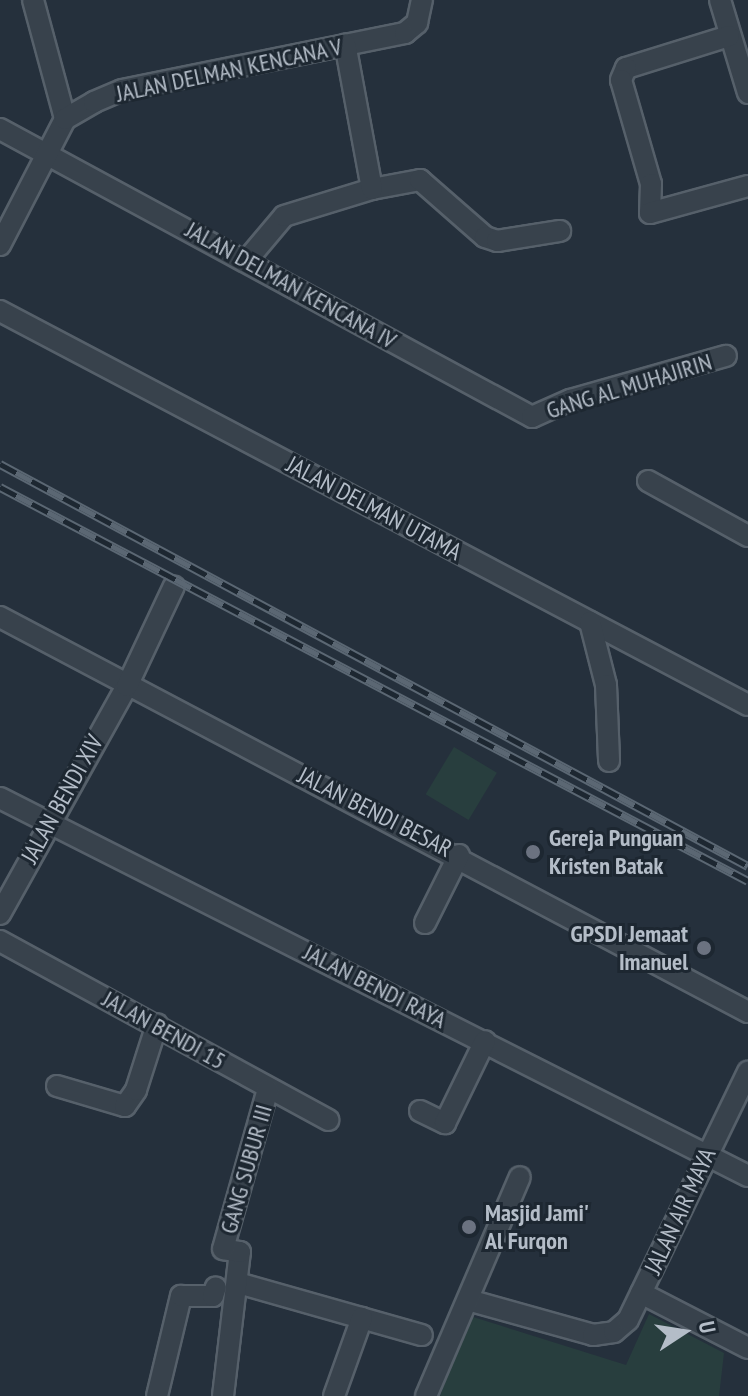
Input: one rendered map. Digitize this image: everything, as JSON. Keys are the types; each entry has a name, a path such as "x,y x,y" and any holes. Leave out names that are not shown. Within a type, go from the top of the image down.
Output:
{"street":[{"path":"0,245 49,156 65,119 33,0"},
{"name":"JALAN DELMAN KENCANA V","path":"65,119 122,90 405,33 417,23 422,0"},
{"path":"720,0 748,93"},
{"path":"729,36 622,73 651,184 650,213 748,186"},
{"path":"345,44 372,189"},
{"name":"JALAN DELMAN KENCANA IV","path":"0,129 532,417"},
{"path":"247,260 284,216 372,189 420,180 485,237 497,241 560,231"},
{"name":"JALAN DELMAN UTAMA","path":"0,311 748,705"},
{"name":"GANG AL MUHAJIRIN","path":"532,417 570,400 726,356"},
{"path":"648,481 748,536"},
{"name":"JALAN BENDI XIV","path":"0,914 47,822 127,686 174,586"},
{"name":"JALAN BENDI BESAR","path":"0,617 127,686 459,855 748,1012"},
{"path":"590,622 606,685 609,761"},
{"name":"JALAN BENDI RAYA","path":"0,798 748,1176"},
{"path":"425,923 459,855"},
{"name":"JALAN BENDI 15","path":"0,941 328,1120"},
{"path":"57,1086 125,1106 136,1090 157,1024"},
{"path":"420,1111 445,1123 485,1041"},
{"name":"JALAN AIR MAYA","path":"468,1300 593,1335 614,1332 628,1320 748,1072"},
{"name":"GANG SUBUR III","path":"238,1283 240,1252 223,1249 268,1089"},
{"path":"426,1396 520,1177"},
{"path":"223,1396 238,1283 422,1335"},
{"path":"157,1396 181,1296 213,1296 216,1287"},
{"path":"641,1293 748,1348"},
{"path":"334,1396 362,1318"}],"green space":[{"path":"454,747 497,773 469,820 426,794"},
{"path":"649,1314 724,1353 719,1396 440,1396 470,1316 626,1365"}],"railway":[{"path":"0,464 748,866"},
{"path":"0,487 748,881"}],"place":[{"name":"Gereja Punguan Kristen Batak","path":"533,852"},
{"name":"GPSDI Jemaat Imanuel","path":"704,948"},
{"name":"Masjid Jami' Al Furqon","path":"469,1227"}]}
